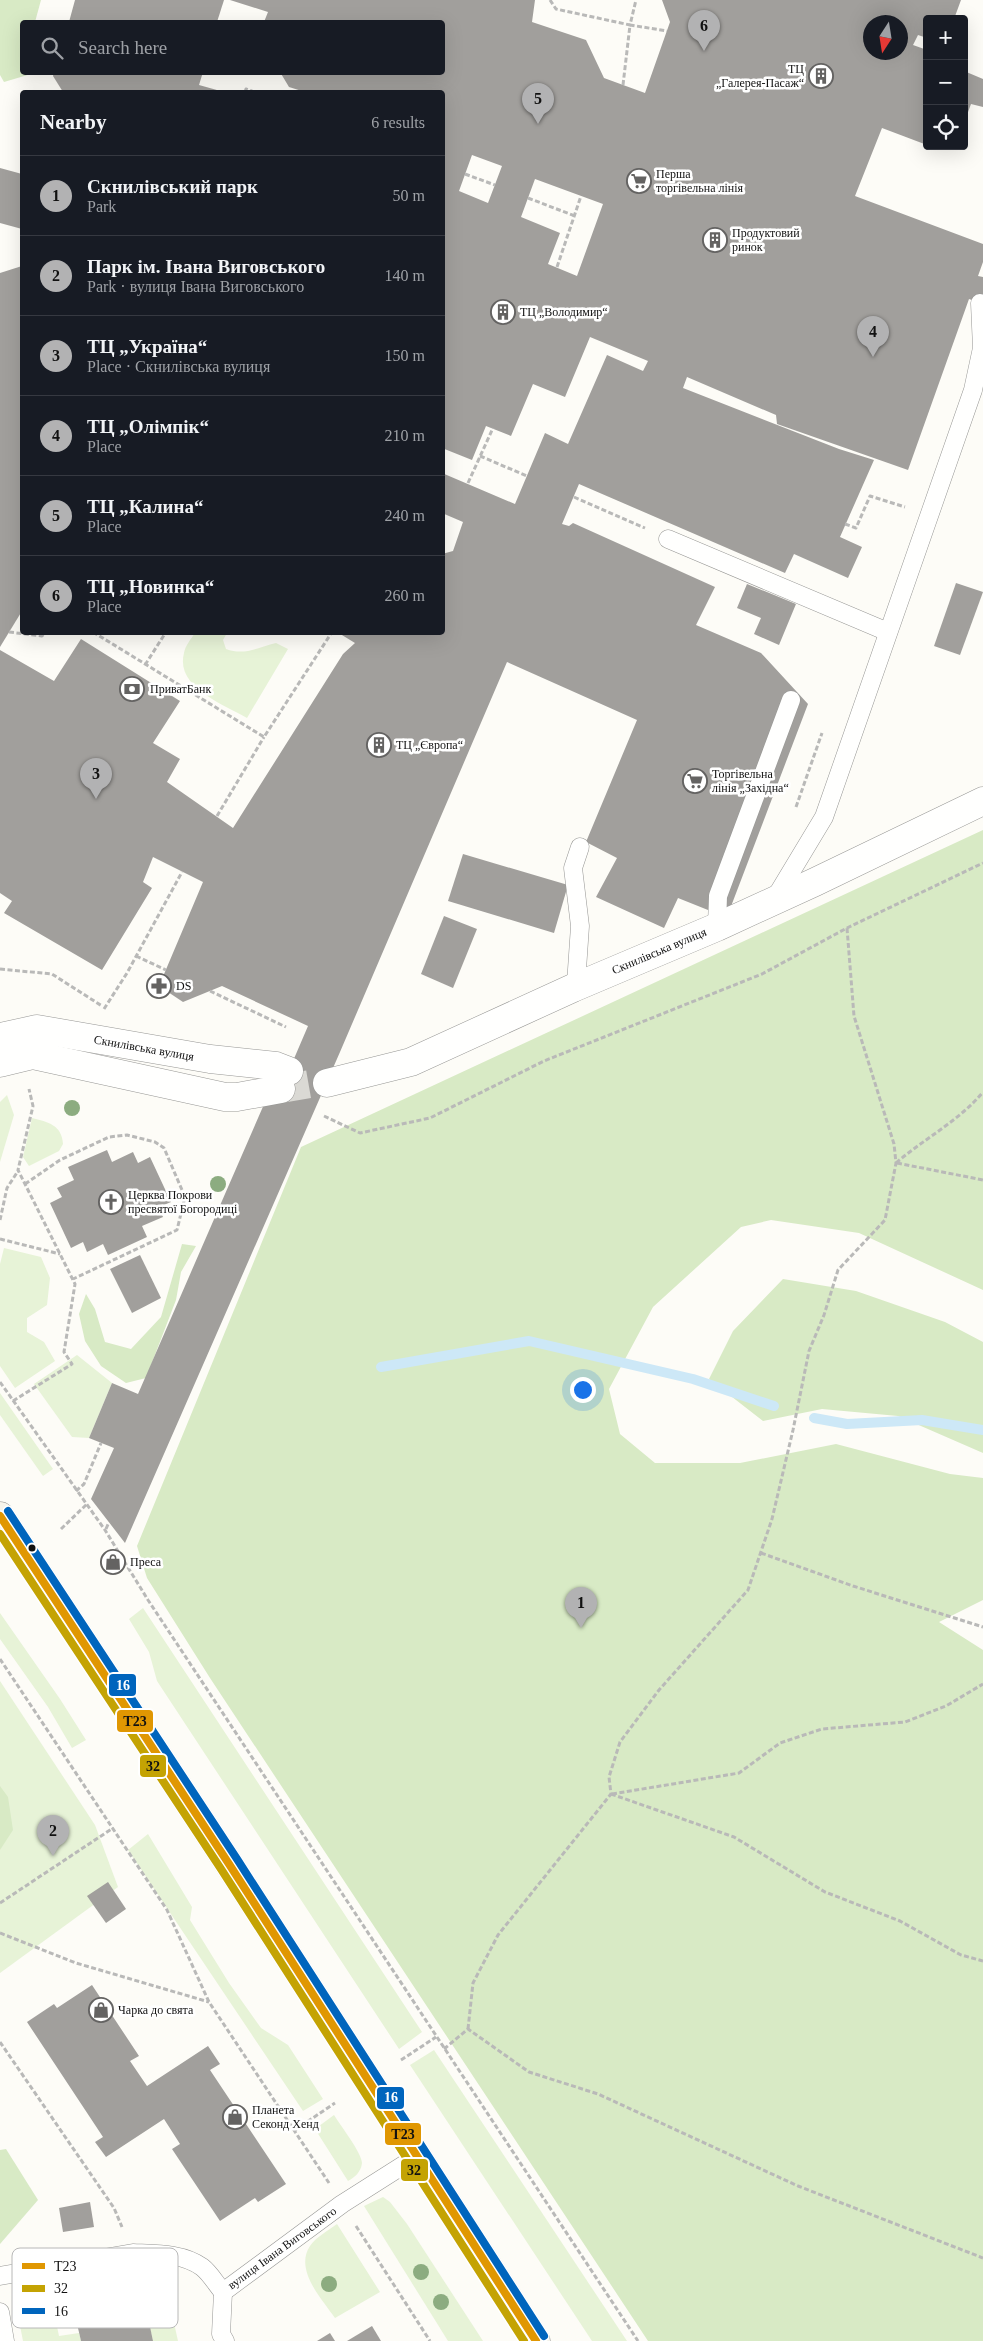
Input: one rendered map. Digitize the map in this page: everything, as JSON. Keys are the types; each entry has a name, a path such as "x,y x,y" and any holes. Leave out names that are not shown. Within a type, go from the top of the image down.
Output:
{"main road":[{"path":"0,1516 229,1864 536,2341"}],"street":[{"name":"Скнилівська вулиця","path":"327,1083 411,1062 572,988 717,927 983,801"},
{"name":"Скнилівська вулиця","path":"0,1037 36,1029 210,1059 276,1066 285,1080 237,1097 225,1097 33,1054 0,1063"}],"lane":[{"path":"774,900 824,817 973,390 982,348 980,303"},
{"path":"668,539 888,632"},
{"path":"717,927 718,896 791,700"},
{"path":"572,988 576,984 580,926 572,868 580,847"},
{"name":"вулиця Івана Виговського","path":"178,2257 202,2267 223,2292 342,2204 416,2156"},
{"path":"221,2339 223,2292"},
{"path":"0,2312 5,2341"}],"path":[{"path":"550,0 556,9 630,26 667,31"},
{"path":"623,84 630,26 636,0"},
{"path":"465,174 494,185"},
{"path":"557,267 582,196"},
{"path":"528,198 575,216"},
{"path":"468,483 493,428"},
{"path":"480,456 527,476"},
{"path":"574,496 668,539"},
{"path":"845,524 856,528 870,496 906,507"},
{"path":"10,632 20,633"},
{"path":"98,635 264,737"},
{"path":"145,665 164,635"},
{"path":"217,816 264,737 330,635"},
{"path":"322,1115 360,1133 430,1118 544,1061 762,974 847,928 983,863"},
{"path":"101,1014 136,956 182,872"},
{"path":"611,1794 609,1777 620,1742 659,1690 748,1590 772,1519 794,1430 809,1351 824,1315 838,1270 885,1220 896,1163 894,1144 854,1016 847,928"},
{"path":"136,956 166,970"},
{"path":"0,969 52,974 105,1008"},
{"path":"210,992 286,1027"},
{"path":"0,1220 7,1188 18,1170 34,1106 29,1088"},
{"path":"896,1163 916,1146 939,1132 960,1115 983,1092"},
{"path":"25,1184 60,1160 109,1137 126,1134 155,1142 164,1148 185,1197 177,1230 73,1279"},
{"path":"896,1163 983,1180"},
{"path":"13,1401 72,1364 64,1352 75,1284 18,1170"},
{"path":"0,1239 60,1254"},
{"path":"0,1382 76,1491 106,1530 154,1609 638,2341"},
{"path":"76,1491 84,1484 101,1443"},
{"path":"61,1529 87,1504"},
{"path":"106,1530 109,1522"},
{"path":"761,1553 853,1586 983,1627"},
{"path":"0,1659 167,1910 209,2002 295,2130 430,2341"},
{"path":"444,2049 468,2029 474,1983 498,1935 611,1794 739,1773 780,1743 822,1729 904,1722 946,1706 983,1684"},
{"path":"611,1794 734,1837 825,1892 900,1921 961,1955 983,1962"},
{"path":"0,1903 113,1828"},
{"path":"0,1932 76,1963 209,2002"},
{"path":"468,2029 529,2072 598,2094 798,2186 983,2258"},
{"path":"401,2060 436,2037"},
{"path":"0,2042 114,2208 131,2248"},
{"path":"295,2130 335,2103"}],"green space":[{"path":"0,0 41,0 36,20 20,20 20,75 28,75 4,82 0,75"},
{"path":"194,635 226,635 223,640 226,649 233,651 251,650 276,643 288,649 247,718 214,700 194,685 187,676 183,665 187,645"},
{"path":"983,830 983,1290 859,1233 771,1220 741,1227 653,1307 609,1389 620,1434 655,1463 740,1463 836,1444 950,1474 983,1478 983,1600 939,1622 983,1650 983,2341 648,2341 210,1678 147,1578 137,1546 301,1147"},
{"path":"7,1095 14,1115 0,1162 0,1102"},
{"path":"32,1118 49,1123 57,1128 63,1144 59,1151 29,1166 23,1157"},
{"path":"182,1244 196,1246 181,1272 176,1300 146,1378 126,1383 101,1366 85,1341 79,1314 86,1294 95,1309 105,1342 131,1349 161,1317"},
{"path":"4,1248 41,1257 50,1278 47,1305 27,1318 27,1332 44,1342 55,1361 15,1388 0,1366 0,1264"},
{"path":"783,1279 856,1291 945,1322 983,1342 983,1453 898,1416 822,1409 763,1421 709,1379 733,1331"},
{"path":"77,1355 112,1383 89,1438 72,1437 34,1384"},
{"path":"0,1393 53,1469 43,1476 0,1415"},
{"path":"143,1608 422,2032 399,2049 157,1681 149,1652 129,1619"},
{"path":"0,1613 86,1740 72,1748 48,1707 0,1639"},
{"path":"0,1681 95,1825 118,1887 0,1973"},
{"path":"0,1786 8,1797 13,1830 0,1850"},
{"path":"148,1834 192,1907 190,1920 229,1983 261,2028 288,2045 323,2099 303,2111 128,1850"},
{"path":"434,2050 627,2341 592,2341 410,2065"},
{"path":"334,2115 361,2158 362,2163 359,2172 348,2181 315,2129"},
{"path":"6,2149 38,2200 0,2244 0,2150"},
{"path":"383,2197 390,2202 407,2224 483,2341 448,2341 364,2206"},
{"path":"337,2224 380,2292 335,2318 317,2293 307,2274 305,2265 306,2255 310,2246"},
{"path":"20,2328 57,2328 59,2336 79,2333 81,2341 23,2341"},
{"path":"150,2328 175,2328 178,2341 153,2341"}],"building":[{"path":"75,0 224,0 218,20 70,20"},
{"path":"230,0 535,0 532,22 586,40 604,78 645,93 670,22 662,0 961,0 955,15 923,15 923,37 918,35 913,45 923,49 923,143 882,128 855,196 983,244 983,262 978,276 983,277 983,304 969,299 908,470 777,424 776,415 687,377 683,388 839,449 874,460 840,537 862,547 848,578 794,554 785,573 579,484 562,524 569,526 573,523 715,587 696,625 761,653 808,704 730,909 718,914 678,898 664,928 596,897 617,858 586,842 637,720 507,662 340,1052 125,1543 91,1499 114,1448 89,1438 112,1383 138,1394 265,1102 281,1089 308,1026 222,986 183,1002 159,986 203,882 153,857 143,882 152,888 102,970 4,913 12,901 0,893 0,650 54,681 81,639 180,701 153,743 180,759 167,782 233,828 343,654 355,643 342,635 445,635 445,553 453,551 463,522 445,514 445,474 515,504 545,433 568,444 607,355 643,371 648,361 590,337 565,397 533,384 511,436 486,426 472,460 445,449 445,90 299,90 289,87 282,75 445,75 445,20 265,20 268,12","holes":["472,155 502,166 488,203 459,191","535,179 603,204 577,276 548,264 560,233 521,217"]},
{"path":"968,73 983,79 983,107 971,104 968,112"},
{"path":"202,75 199,85 217,90 62,90 53,76"},
{"path":"0,168 20,173 20,228 0,223"},
{"path":"20,267 20,614 0,647 0,273"},
{"path":"956,583 983,592 960,655 934,646"},
{"path":"747,584 796,604 779,645 754,634 761,618 737,608"},
{"path":"463,854 568,885 554,933 448,901"},
{"path":"444,916 477,929 453,988 421,974"},
{"name":"Церква Покрови пресвятої Богородиці","path":"107,1150 112,1162 133,1152 138,1163 150,1157 171,1202 159,1207 163,1217 142,1226 147,1237 108,1255 103,1244 87,1252 83,1242 71,1248 50,1203 62,1197 57,1188 74,1180 68,1167"},
{"path":"140,1255 161,1298 132,1313 110,1269"},
{"path":"108,1882 126,1909 106,1923 87,1896"},
{"path":"92,1985 139,2056 130,2061 147,2086 208,2046 220,2064 210,2070 286,2184 258,2202 255,2198 220,2221 172,2149 180,2144 164,2119 106,2157 95,2142 103,2137 27,2022 54,2004 57,2008"},
{"path":"90,2202 94,2227 63,2232 59,2208"},
{"path":"372,2326 381,2341 347,2341"},
{"path":"78,2328 150,2328 153,2341 81,2341"},
{"path":"330,2333 335,2341 317,2341"}],"waterway":[{"path":"381,1367 529,1341 693,1379 774,1406"},
{"path":"814,1418 847,1424 922,1420 983,1430"}],"tunnel":[{"path":"281,1089 321,1082"}],"transit line":[{"name":"16","path":"8,1511 237,1859 544,2336"},
{"name":"Т23","path":"0,1516 229,1864 536,2341"},
{"name":"32","path":"0,1534 221,1869 524,2341"}],"place":[{"name":"ТЦ „Новинка“","path":"704,51"},
{"name":"ТЦ „Галерея-Пасаж“","path":"821,76"},
{"name":"ТЦ „Калина“","path":"538,124"},
{"name":"Перша торгівельна лінія","path":"639,181"},
{"name":"Продуктовий ринок","path":"715,240"},
{"name":"ТЦ „Володимир“","path":"503,312"},
{"name":"ТЦ „Олімпік“","path":"873,357"},
{"name":"ПриватБанк","path":"132,689"},
{"name":"ТЦ „Європа“","path":"379,745"},
{"name":"Торгівельна лінія „Західна“","path":"695,781"},
{"name":"ТЦ „Україна“","path":"96,799"},
{"name":"DS","path":"159,986"},
{"name":"Церква Покрови пресвятої Богородиці","path":"111,1202"},
{"name":"Преса","path":"113,1562"},
{"name":"Скнилівський парк","path":"581,1628"},
{"name":"Парк ім. Івана Виговського","path":"53,1856"},
{"name":"Чарка до свята","path":"101,2010"},
{"name":"Планета Секонд Хенд","path":"235,2117"}]}
